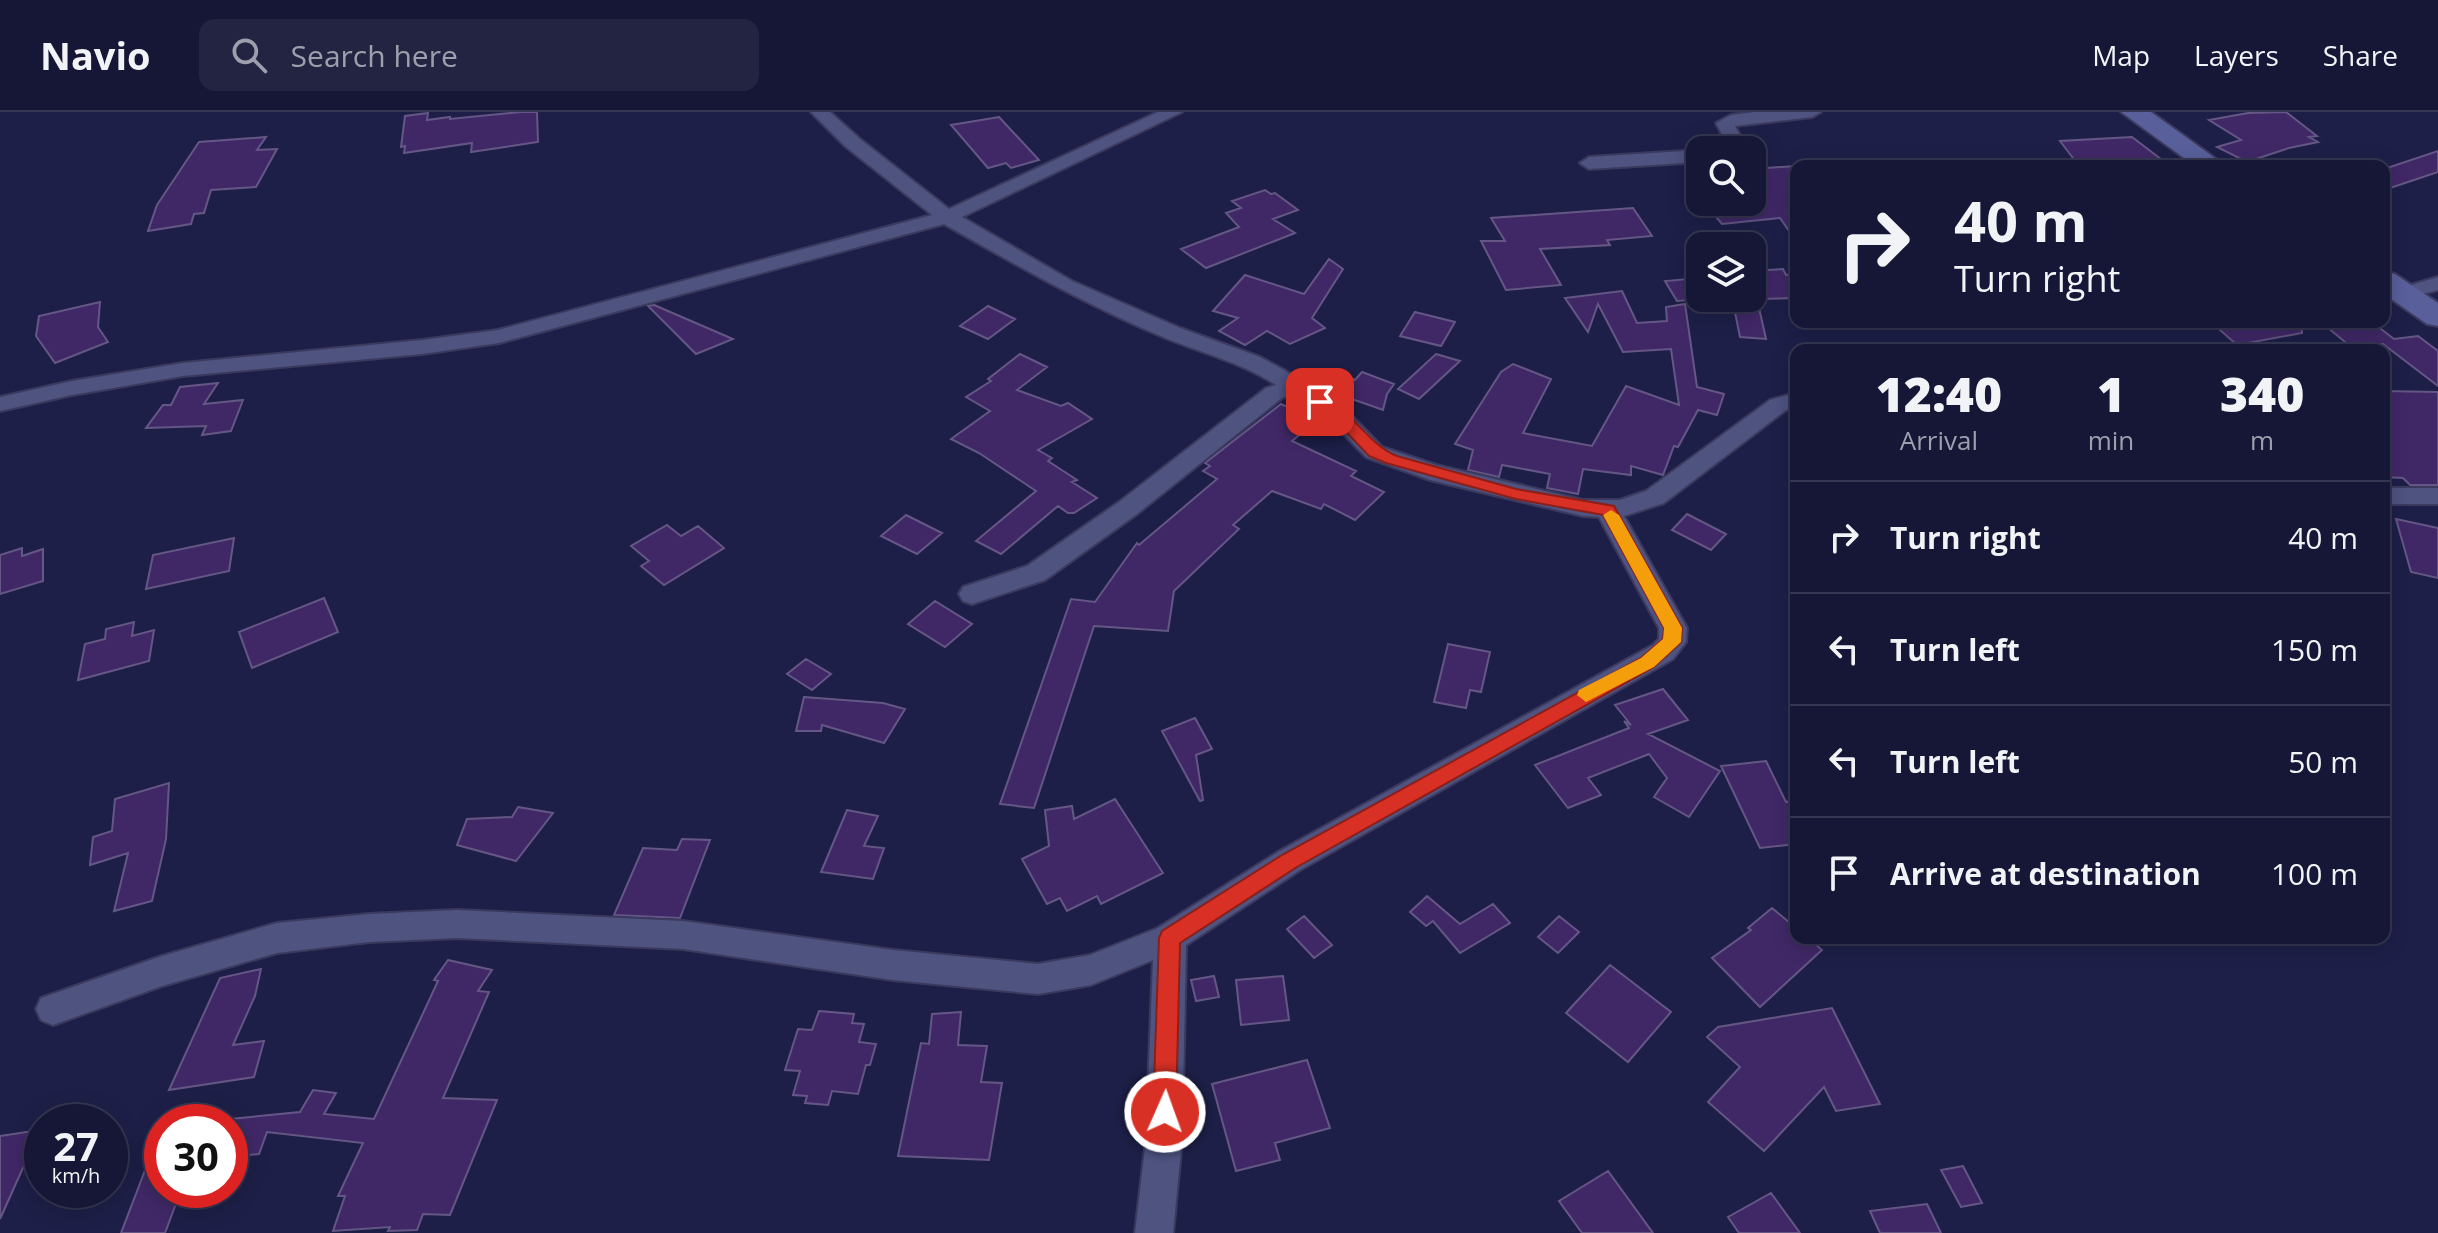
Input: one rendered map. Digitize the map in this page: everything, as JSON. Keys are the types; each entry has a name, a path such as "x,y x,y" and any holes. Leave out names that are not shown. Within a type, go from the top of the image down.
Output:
{"main road":[{"path":"2134,112 2204,160"},
{"path":"2394,287 2438,317"}],"street":[{"path":"820,112 853,143 947,217 1065,285 1172,333 1252,362 1338,415 1374,452 1391,459 1516,494 1583,508 1608,510 1636,507 1655,497 1778,405 1790,402"},
{"path":"0,404 152,375 291,357 463,343 947,217 1173,112"},
{"path":"1732,136 1725,123 1737,119 1812,112"},
{"path":"1589,163 1686,157"},
{"path":"2394,287 2438,283"},
{"path":"972,594 1036,573 1128,508 1274,393 1294,387"},
{"path":"2390,496 2438,496"},
{"path":"53,1009 162,971 277,938 369,928 457,924 683,935 893,965 1038,979 1091,970 1170,938 1289,861 1663,652 1672,642 1673,628 1608,510"},
{"path":"1154,1233 1164,1140 1170,938"}],"building":[{"path":"537,112 538,142 471,152 472,143 404,153 405,146 401,147 405,116 428,113 427,120"},
{"path":"2286,112 2317,136 2309,137 2318,142 2253,160 2243,160 2217,147 2241,140 2209,120 2248,113"},
{"path":"999,117 1039,160 1011,168 1006,163 988,168 951,125"},
{"path":"266,137 257,150 277,149 256,187 211,190 204,213 194,214 191,224 148,231 157,205 199,142"},
{"path":"2132,137 2162,160 2074,160 2060,141"},
{"path":"2438,151 2438,172 2390,188 2390,167"},
{"path":"1790,166 1790,232 1780,218 1722,224 1715,216 1766,216 1766,168"},
{"path":"1265,190 1275,193 1298,210 1273,219 1295,233 1206,268 1181,249 1239,227 1226,213 1241,208 1232,201"},
{"path":"1633,208 1652,236 1607,240 1610,245 1540,249 1561,285 1506,290 1481,241 1505,241 1491,218"},
{"path":"1329,259 1343,269 1312,318 1325,328 1290,344 1267,331 1245,345 1219,331 1238,318 1213,311 1245,275 1304,294"},
{"path":"1783,269 1786,275 1790,275 1790,298 1766,299 1766,270"},
{"path":"1686,279 1686,300 1677,301 1665,281"},
{"path":"1622,291 1637,323 1667,321 1666,307 1685,304 1697,387 1724,394 1717,415 1698,410 1678,447 1674,446 1663,475 1631,466 1631,475 1583,469 1578,494 1547,488 1550,474 1502,465 1499,477 1468,470 1473,450 1455,444 1501,372 1513,364 1551,379 1523,433 1592,446 1626,386 1679,405 1671,349 1623,352 1598,304 1588,332 1565,298"},
{"path":"100,302 98,327 108,342 55,363 36,336 39,316"},
{"path":"654,305 733,339 696,354 648,306"},
{"path":"988,306 1015,319 988,339 960,326"},
{"path":"1415,312 1455,322 1441,346 1400,336"},
{"path":"1735,312 1760,312 1766,339 1740,337"},
{"path":"2218,328 2302,328 2302,333 2236,344"},
{"path":"2328,328 2380,328 2394,339 2418,336 2438,351 2438,386 2390,349 2390,344 2347,344"},
{"path":"1020,354 1047,367 1017,390 1061,406 1068,403 1092,419 1038,450 1052,458 1048,461 1077,480 1072,482 1097,498 1074,513 1068,513 1058,506 1001,554 976,541 1036,491 979,453 951,439 990,411 966,397 991,381 988,379"},
{"path":"1436,354 1460,361 1419,399 1398,389"},
{"path":"1332,371 1355,380 1362,372 1394,384 1387,394 1383,410 1315,386"},
{"path":"218,383 204,404 243,400 231,431 202,435 206,426 146,428 163,405 171,405 180,387"},
{"path":"2390,391 2438,392 2438,485 2410,485 2403,478 2390,477"},
{"path":"1281,404 1301,413 1293,420 1309,427 1292,441 1356,471 1351,476 1384,492 1355,520 1324,504 1321,509 1272,491 1233,525 1239,529 1174,591 1168,631 1094,626 1034,808 1000,804 1071,599 1095,602 1137,543 1139,545 1217,479 1203,471 1210,466 1205,463"},
{"path":"1687,514 1726,534 1711,550 1672,530"},
{"path":"906,515 942,533 917,554 881,536"},
{"path":"2396,519 2438,528 2438,578 2411,572"},
{"path":"667,525 681,536 698,526 724,548 664,585 641,566 649,561 631,546"},
{"path":"234,538 229,571 146,589 153,555"},
{"path":"22,548 22,556 43,549 43,581 0,594 0,555"},
{"path":"324,598 338,632 252,668 239,632"},
{"path":"935,601 972,624 945,647 908,624"},
{"path":"134,622 132,636 154,630 149,661 78,680 85,644 105,639 106,629"},
{"path":"1448,644 1490,652 1481,692 1470,690 1466,708 1434,702"},
{"path":"806,659 831,674 812,690 787,674"},
{"path":"1663,689 1688,720 1648,734 1720,771 1689,817 1654,797 1667,778 1649,754 1588,778 1601,795 1568,808 1535,765 1629,728 1624,721 1631,725 1615,705"},
{"path":"804,697 883,703 905,709 884,743 822,725 821,731 796,731"},
{"path":"1195,718 1212,749 1196,755 1203,800 1200,801 1162,731"},
{"path":"1766,761 1786,802 1790,801 1790,845 1760,848 1721,766"},
{"path":"169,783 166,839 152,901 114,911 128,853 90,865 93,837 112,831 115,799"},
{"path":"1115,799 1163,873 1101,904 1097,896 1067,911 1060,898 1047,904 1022,859 1049,846 1045,810 1072,806 1074,819"},
{"path":"518,807 553,813 516,861 457,845 467,819 512,817"},
{"path":"847,810 878,816 864,846 884,848 873,879 821,872"},
{"path":"682,839 710,840 680,918 614,915 643,848 677,850"},
{"path":"1427,896 1460,924 1493,904 1510,923 1460,953 1433,921 1426,926 1410,912"},
{"path":"1772,908 1790,923 1790,944 1815,944 1822,950 1760,1007 1712,958 1751,930 1748,928"},
{"path":"1304,916 1332,945 1314,958 1287,929"},
{"path":"1559,916 1579,932 1558,953 1538,937"},
{"path":"448,960 492,970 478,991 489,992 443,1098 497,1100 450,1215 423,1214 417,1230 388,1231 390,1227 333,1231 345,1196 338,1196 363,1143 267,1132 259,1154 248,1155 248,1117 300,1112 313,1090 336,1093 324,1114 374,1119 438,981 434,980"},
{"path":"1610,965 1671,1012 1628,1062 1566,1013"},
{"path":"261,969 255,996 233,1045 264,1041 254,1077 169,1090 220,978"},
{"path":"1214,976 1219,997 1196,1001 1191,980"},
{"path":"1283,976 1289,1020 1241,1025 1236,980"},
{"path":"1832,1008 1880,1104 1836,1111 1824,1087 1764,1151 1708,1102 1740,1067 1707,1037 1718,1027"},
{"path":"819,1011 854,1014 852,1023 864,1024 859,1042 876,1044 858,1094 832,1091 828,1105 805,1103 807,1096 793,1095 800,1071 785,1070 798,1029 812,1030"},
{"path":"961,1012 958,1045 987,1046 981,1082 1002,1083 989,1160 898,1156 921,1043 929,1044 932,1014"},
{"path":"1307,1060 1330,1128 1275,1143 1280,1160 1236,1171 1212,1084"},
{"path":"24,1132 24,1166 0,1219 0,1136"},
{"path":"1963,1166 1982,1203 1961,1207 1941,1170"},
{"path":"1608,1171 1653,1233 1582,1233 1559,1201"},
{"path":"144,1173 144,1208 174,1208 165,1233 121,1233"},
{"path":"1771,1193 1800,1233 1739,1233 1728,1217"},
{"path":"1927,1204 1941,1233 1880,1233 1870,1211"}],"slow traffic":[{"path":"1586,695 1647,662 1672,642 1673,628 1611,515"}],"route":[{"path":"1165,1112 1170,938 1289,861 1647,662 1672,642 1673,628 1608,510 1516,494 1391,459 1374,452 1347,423 1320,402"}]}
